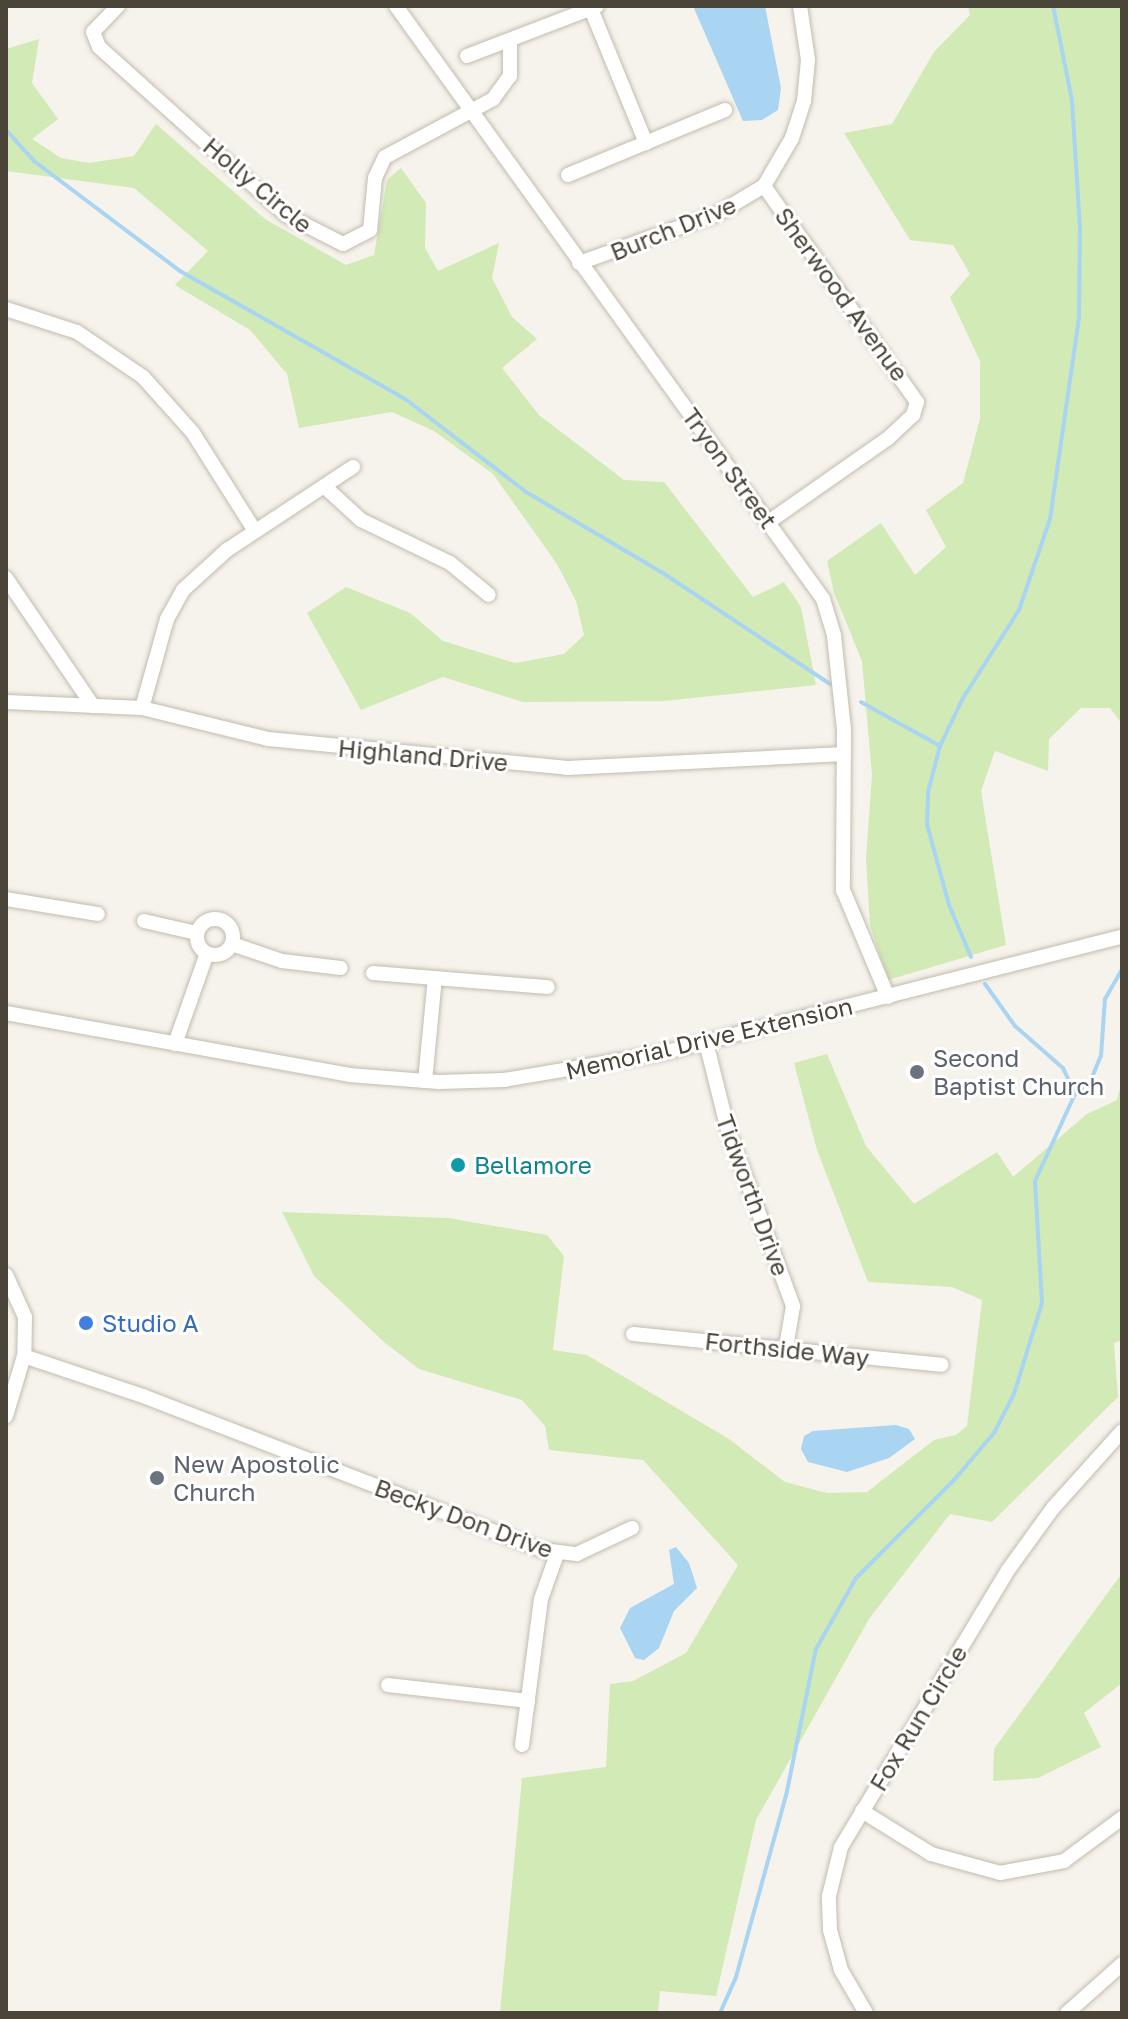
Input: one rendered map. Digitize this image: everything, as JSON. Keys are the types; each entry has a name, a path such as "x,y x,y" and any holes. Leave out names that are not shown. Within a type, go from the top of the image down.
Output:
{"street":[{"name":"Holly Circle","path":"118,6 93,32 99,47 286,215 334,243 355,242 370,230 375,178 385,157 472,114"},
{"name":"Tryon Street","path":"396,6 579,263 814,582 829,616 844,754 843,890 888,997"},
{"name":"Burch Drive","path":"579,263 717,214 764,186 792,138 804,101 808,60 800,6"},
{"path":"467,56 510,42 594,7 646,143"},
{"path":"472,114 493,99 510,76 510,42"},
{"path":"568,175 725,110"},
{"name":"Sherwood Avenue","path":"764,186 917,402 913,415 887,439 770,521"},
{"path":"6,309 77,332 143,377 185,423 255,531"},
{"path":"142,708 177,599 227,550 353,467"},
{"path":"325,487 361,520 450,563 489,595"},
{"path":"6,578 93,706"},
{"name":"Highland Drive","path":"6,702 142,708 268,739 568,768 844,754"},
{"path":"6,899 98,914"},
{"path":"197,933 204,923 219,919 231,928 232,944"},
{"path":"144,921 197,933"},
{"path":"175,1044 207,953 197,933"},
{"name":"Memorial Drive Extension","path":"6,1013 349,1075 425,1081 556,1074 706,1042 1122,937"},
{"path":"207,953 219,954 232,944"},
{"path":"232,944 282,961 341,968"},
{"path":"373,973 548,987"},
{"path":"425,1081 435,978"},
{"name":"Tidworth Drive","path":"706,1042 728,1130 793,1306 786,1348"},
{"path":"6,1275 23,1305 24,1356 6,1416"},
{"name":"Forthside Way","path":"633,1334 941,1365"},
{"name":"Becky Don Drive","path":"24,1356 143,1396 557,1554 577,1554 632,1528"},
{"name":"Fox Run Circle","path":"1122,1431 1053,1508 1008,1570 862,1811 931,1854 1000,1873 1064,1861 1122,1818"},
{"path":"522,1745 541,1599 557,1554"},
{"path":"388,1685 528,1701"},
{"path":"862,1811 838,1855 829,1912 836,1957 866,2013"},
{"path":"1067,2013 1119,1973"}],"green space":[{"path":"968,6 1122,6 1122,724 1110,708 1081,708 1049,739 1048,771 995,751 981,791 1006,945 888,980 870,925 866,859 872,775 862,661 834,593 827,561 881,523 915,575 946,547 926,510 963,483 980,419 980,361 950,297 970,274 953,245 910,240 844,133 892,124 934,52 970,15"},
{"path":"39,39 32,83 58,119 32,139 61,158 89,163 134,156 156,124 265,219 346,265 374,255 387,180 401,168 426,203 425,248 438,271 499,243 492,278 512,317 537,339 502,368 539,415 624,480 664,482 753,597 784,582 801,607 816,685 664,701 523,702 443,677 361,710 307,613 346,587 410,613 443,641 515,663 564,654 584,635 576,601 557,564 493,474 434,431 392,412 299,428 287,374 250,330 175,285 208,251 134,188 6,171 6,49"},
{"path":"827,1054 866,1146 914,1204 997,1152 1013,1177 1087,1114 1117,1100 1122,1080 1122,1340 1114,1343 1118,1397 992,1522 950,1514 869,1619 756,1820 716,1996 660,1991 658,2013 500,2013 522,1778 606,1767 610,1684 633,1681 686,1653 738,1565 643,1460 549,1450 545,1426 522,1400 419,1369 384,1342 314,1276 282,1212 448,1218 547,1235 564,1256 553,1350 587,1355 729,1439 785,1482 827,1493 867,1492 934,1440 956,1435 967,1426 982,1300 952,1287 868,1282 817,1150 794,1063"},
{"path":"1122,1573 1122,1683 1084,1713 1101,1747 1038,1778 993,1781 994,1749"}],"water":[{"path":"693,6 765,6 781,88 778,110 762,120 743,121"},
{"path":"896,1425 909,1429 915,1439 889,1458 847,1472 808,1462 801,1449 804,1436 813,1431"},
{"path":"676,1547 689,1563 697,1588 674,1611 659,1648 644,1660 635,1658 620,1628 630,1608 674,1584 669,1550"}],"waterway":[{"path":"971,957 949,905 927,824 928,792 940,746 963,698 1019,610 1050,519 1079,317 1080,228 1072,100 1053,6"},
{"path":"6,130 34,161 180,271 404,398 526,492 663,573 830,684"},
{"path":"861,702 940,746"},
{"path":"720,2013 736,1977 786,1796 816,1649 856,1578 954,1480 994,1433 1014,1394 1042,1303 1035,1181 1075,1094 1089,1085 1101,1056 1105,999 1122,970"},
{"path":"985,984 1015,1026 1063,1068 1075,1094"}],"place":[{"name":"Second Baptist Church","path":"917,1072"},
{"name":"Bellamore","path":"458,1165"},
{"name":"Studio A","path":"86,1323"},
{"name":"New Apostolic Church","path":"157,1478"}]}
